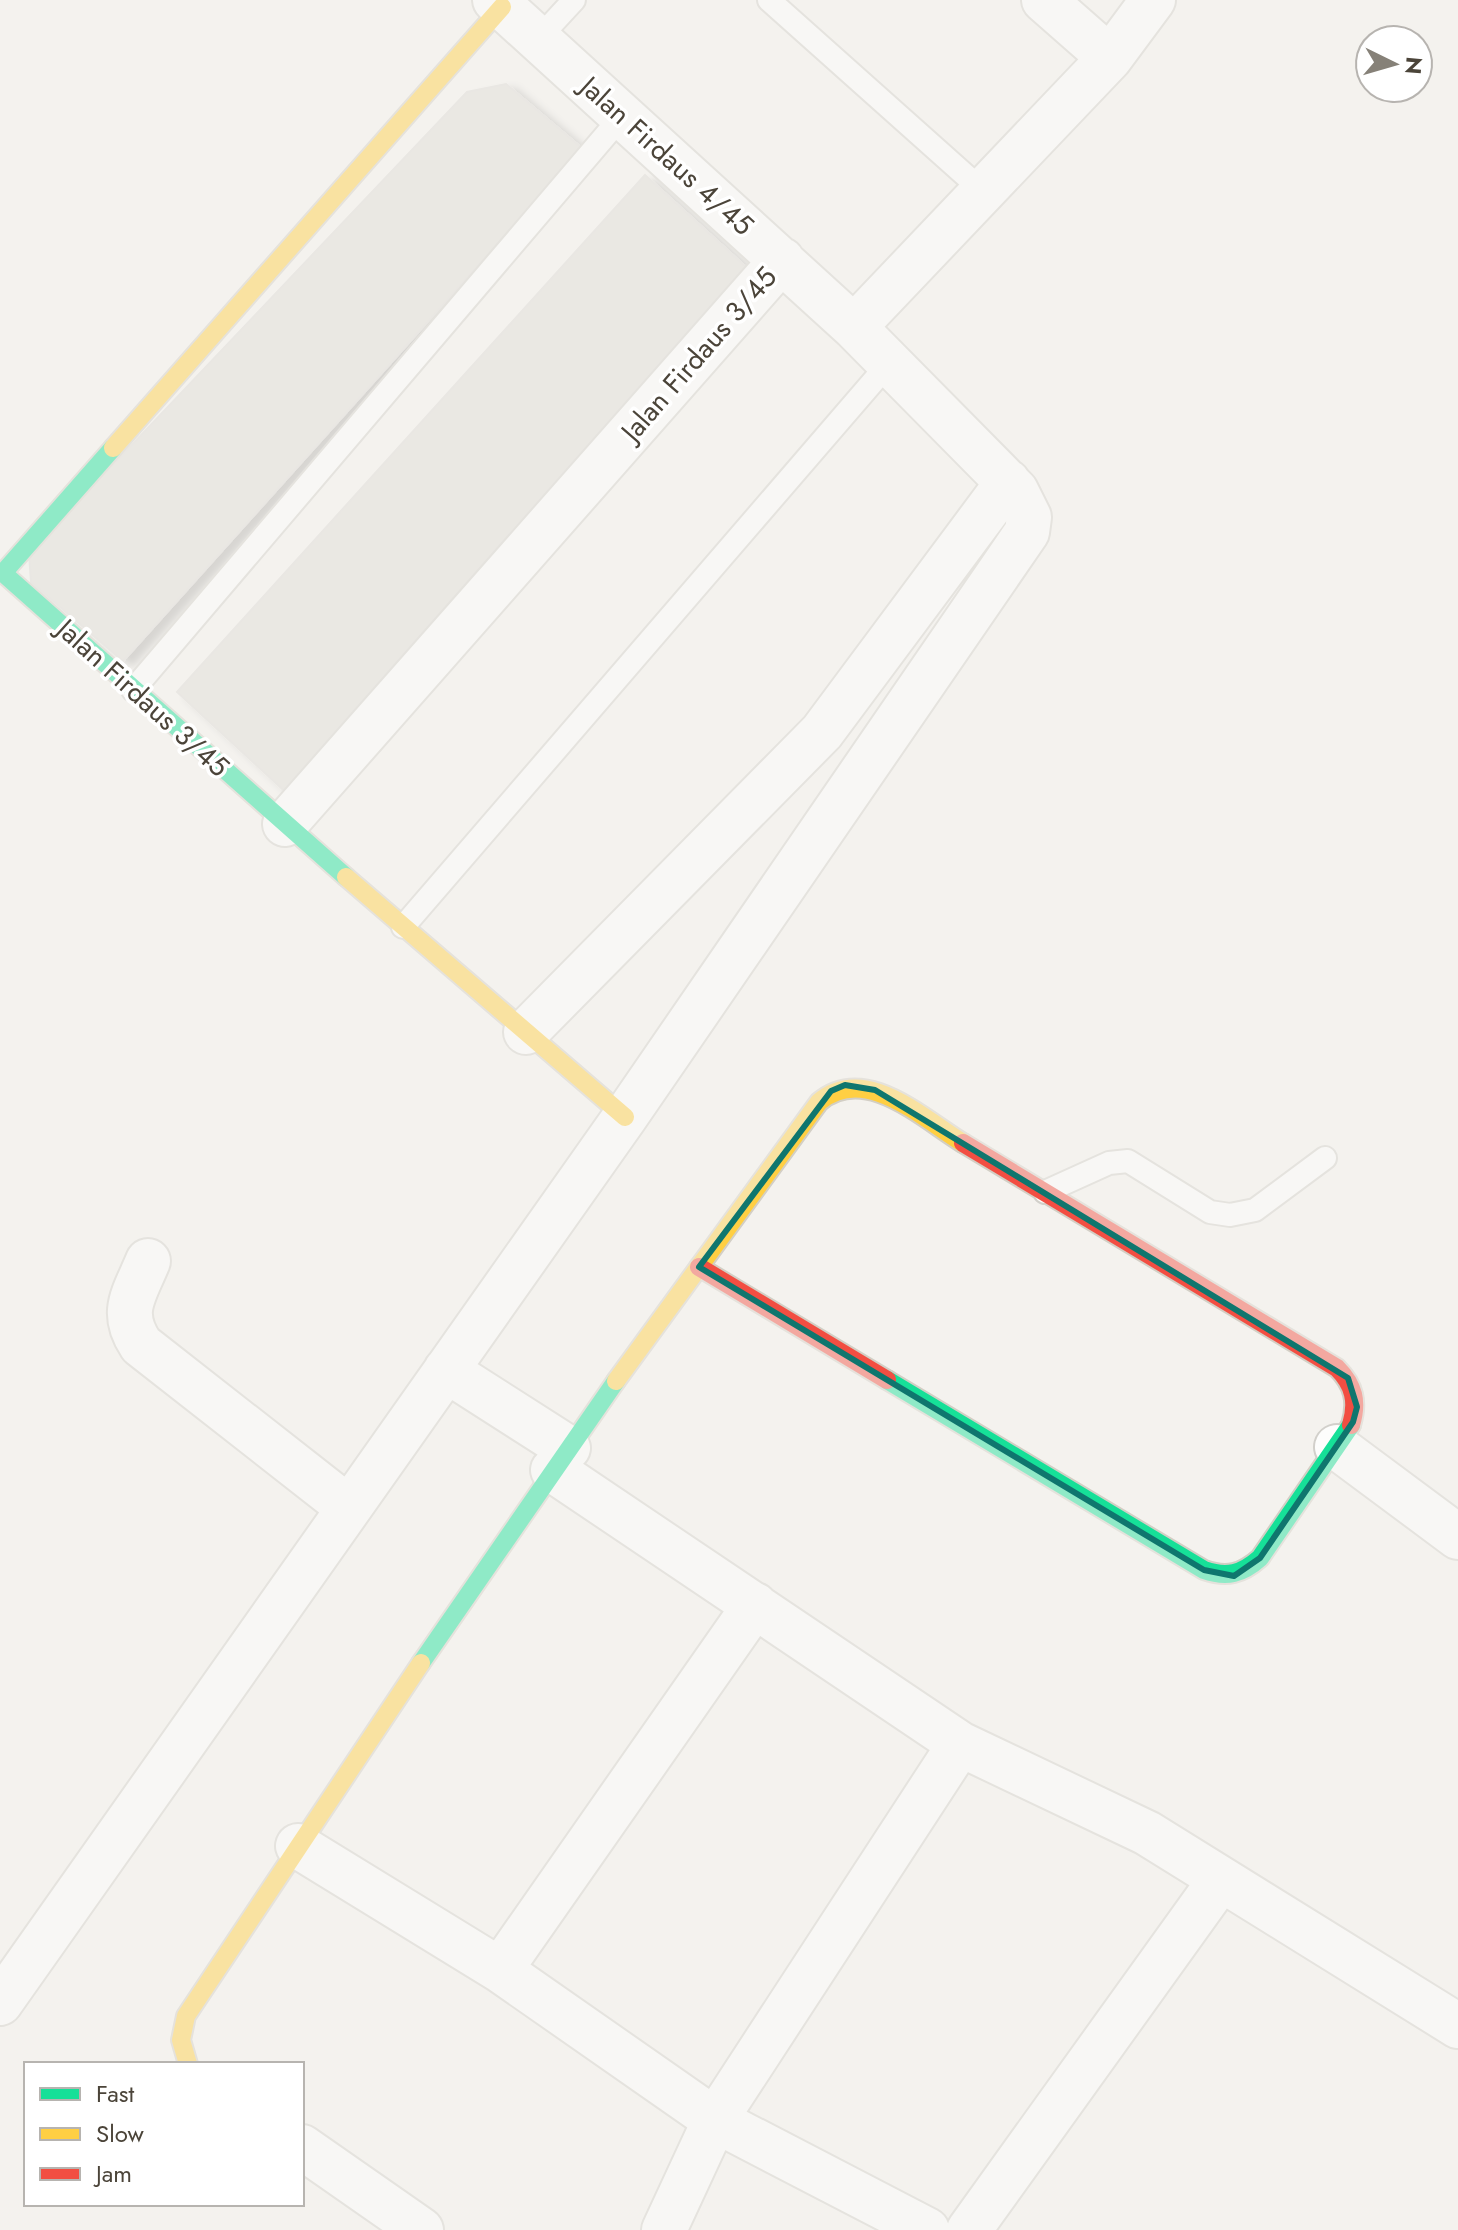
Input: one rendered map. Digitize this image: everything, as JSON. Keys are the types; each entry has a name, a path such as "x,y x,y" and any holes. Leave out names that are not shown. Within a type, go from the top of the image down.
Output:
{"street":[{"path":"1044,0 1110,58"},
{"path":"854,327 1110,58 1153,0"},
{"name":"Jalan Firdaus 4/45","path":"0,2003 625,1117 1021,545 1029,517 1025,503 1008,482 854,327 498,4"},
{"name":"Jalan Firdaus 3/45","path":"498,4 2,572 285,824 782,260"},
{"path":"526,1032 822,732 1008,482"},
{"path":"285,824 625,1117"},
{"path":"187,2062 180,2047 186,2016 298,1846 561,1459 699,1267 819,1102 845,1085 875,1090 1348,1378 1357,1407 1353,1422 1337,1447 1260,1558 1249,1570 1234,1576 1219,1576 1204,1570 699,1267"},
{"path":"148,1261 129,1306 129,1327 141,1345 349,1508"},
{"path":"446,1370 755,1605 960,1744 1147,1833 1458,2026"},
{"path":"1337,1447 1458,1537"},
{"path":"500,1970 755,1605"},
{"path":"664,2230 715,2120 960,1744"},
{"path":"298,1846 500,1970 715,2120 927,2230"},
{"path":"969,2230 1221,1879"},
{"path":"304,2148 421,2230"}],"lane":[{"path":"538,39 574,0"},
{"path":"769,0 983,191"},
{"path":"133,690 623,115"},
{"path":"403,927 890,362"},
{"path":"1045,1192 1109,1163 1128,1161 1210,1212 1230,1215 1255,1210 1325,1158"}],"highlighted area":[{"path":"845,1085 875,1090 1348,1378 1357,1407 1353,1422 1260,1558 1234,1576 1204,1570 699,1267 831,1091"}],"building":[{"path":"506,84 583,149 123,661 31,582 29,553 467,92"},
{"path":"645,175 758,278 290,796 177,692"}],"traffic: fast":[{"path":"113,448 3,573 346,877"},
{"path":"887,1380 1204,1570 1220,1574 1240,1571 1260,1558 1351,1425"},
{"path":"421,1663 616,1381"}],"traffic: slow":[{"path":"113,448 502,7"},
{"path":"346,877 625,1117"},
{"path":"616,1381 819,1102 837,1092 855,1088 874,1091 912,1109 963,1143"},
{"path":"187,2062 181,2040 186,2016 421,1663"}],"traffic: jam":[{"path":"963,1143 1337,1368 1353,1394 1351,1425"},
{"path":"699,1267 887,1380"}]}
